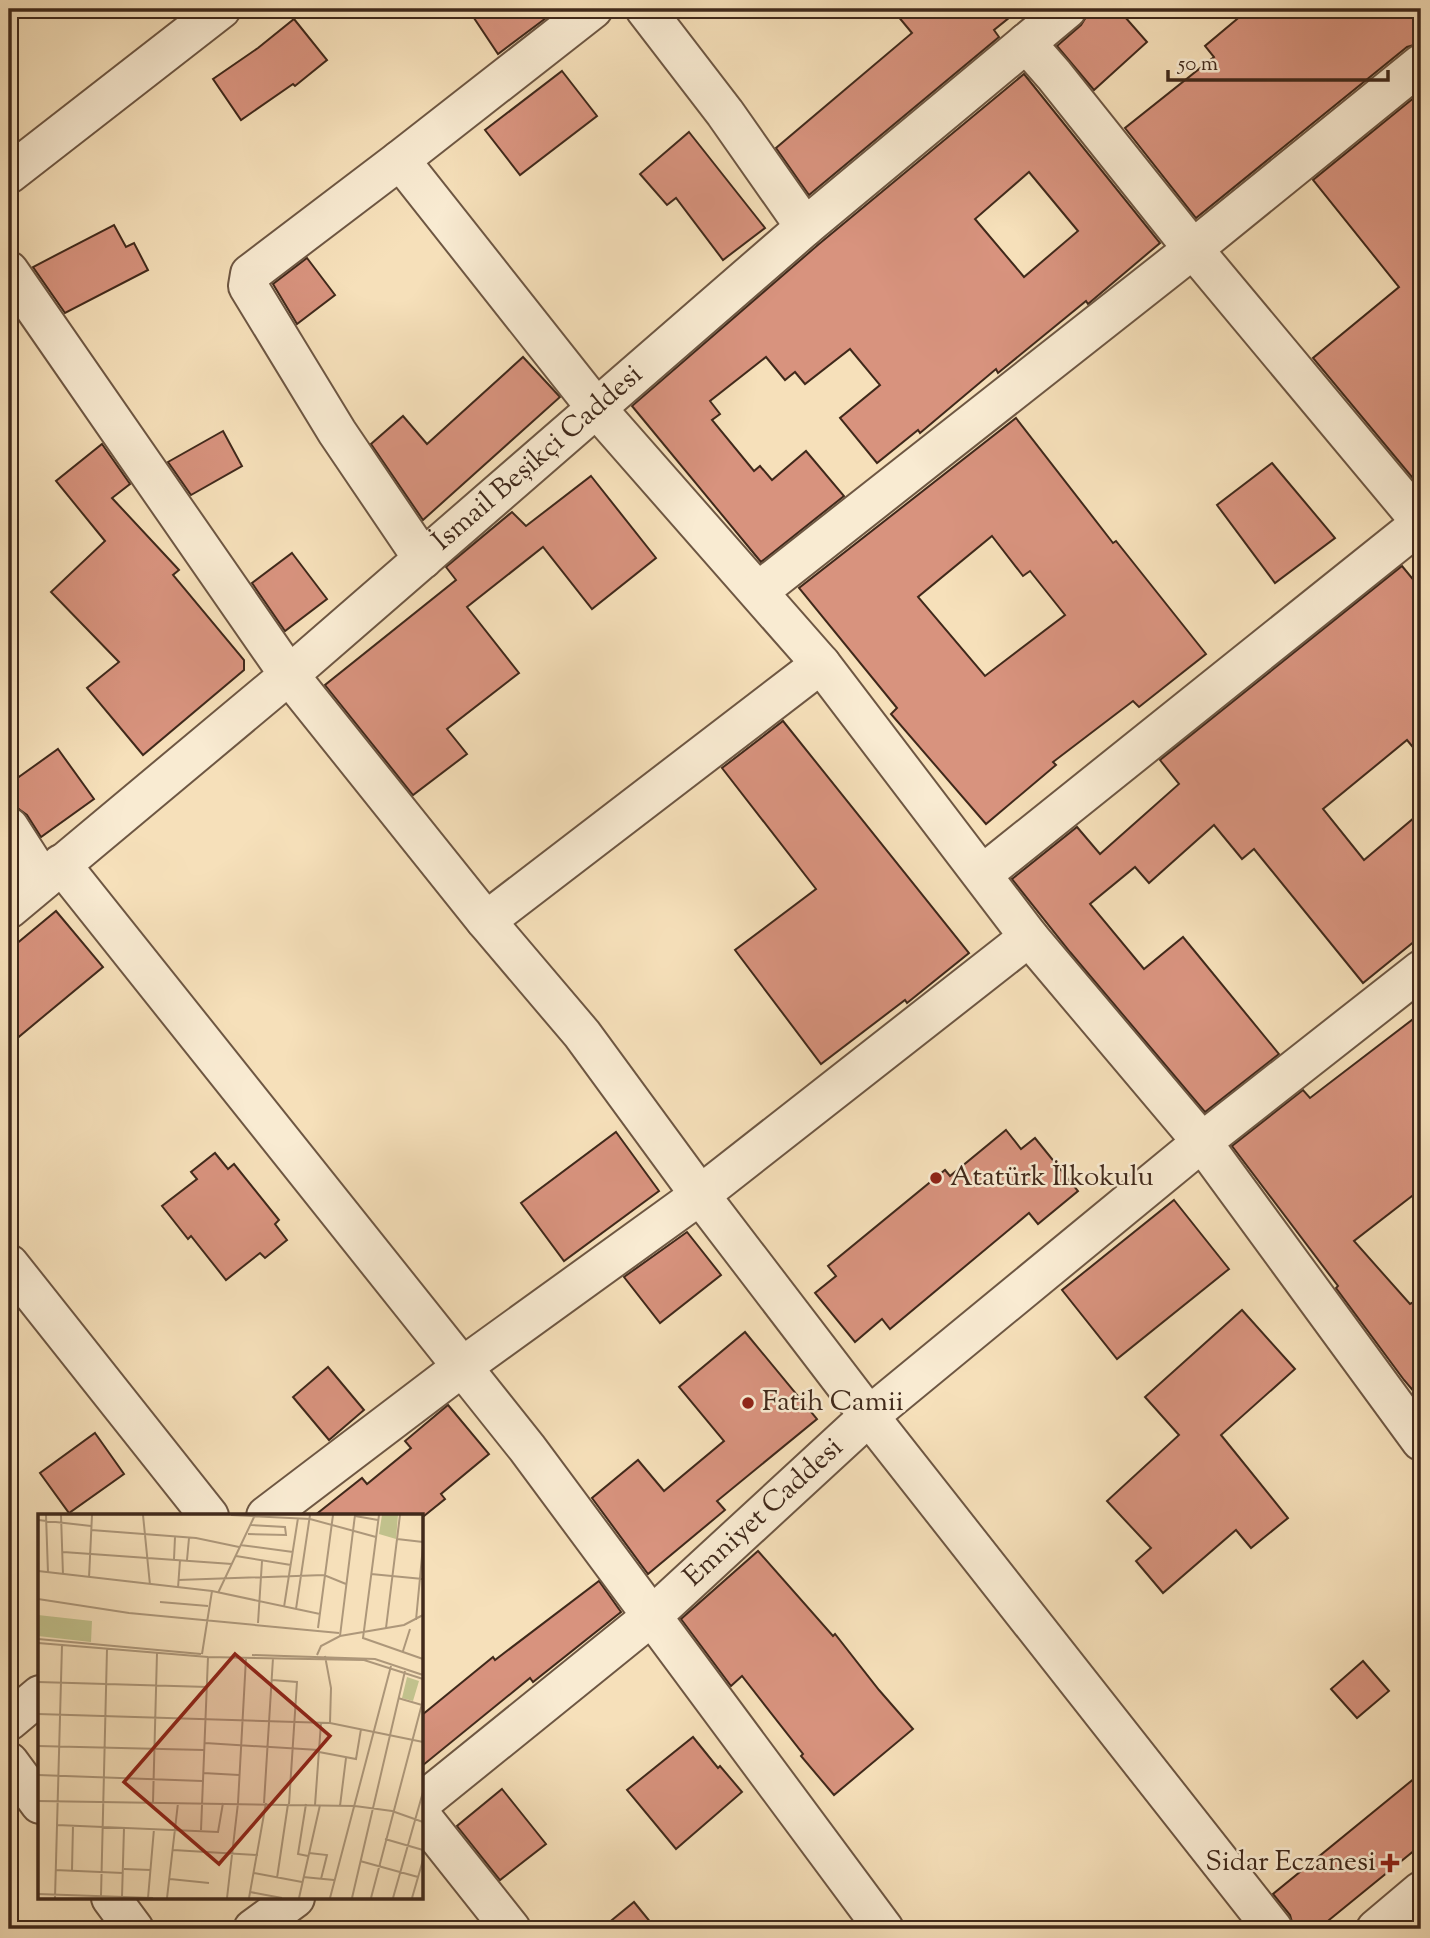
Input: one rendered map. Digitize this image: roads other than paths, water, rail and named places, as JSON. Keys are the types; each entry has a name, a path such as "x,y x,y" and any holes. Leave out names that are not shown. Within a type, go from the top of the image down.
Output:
{"street":[{"path":"9,174 221,9"},
{"path":"423,559 337,432 248,286 250,274 593,9"},
{"path":"645,9 725,113 805,227"},
{"name":"İsmail Beşikçi Caddesi","path":"9,909 289,675 805,227 1067,9"},
{"path":"983,874 1421,522 1026,43"},
{"path":"758,591 1193,248 1421,64"},
{"path":"400,160 597,409 821,664 1029,937 1202,1142 1421,1441"},
{"path":"9,271 289,675 486,921 582,1034 700,1195 869,1416 1273,1929"},
{"path":"486,921 821,664"},
{"path":"9,827 52,872 527,1448 884,1929"},
{"path":"268,1514 462,1367 700,1195 1029,937"},
{"name":"Emniyet Caddesi","path":"424,1800 652,1616 869,1416 1202,1142 1421,971"},
{"path":"9,1264 207,1514"},
{"path":"9,1721 38,1697"},
{"path":"9,1762 38,1801"},
{"path":"424,1820 511,1929"},
{"path":"1376,1929 1421,1891"},
{"path":"112,1899 134,1929"},
{"path":"253,1929 294,1899"}],"place":[{"name":"Atatürk İlkokulu","path":"936,1178"},
{"name":"Fatih Camii","path":"748,1403"},
{"name":"Sidar Eczanesi","path":"1390,1863"}]}
